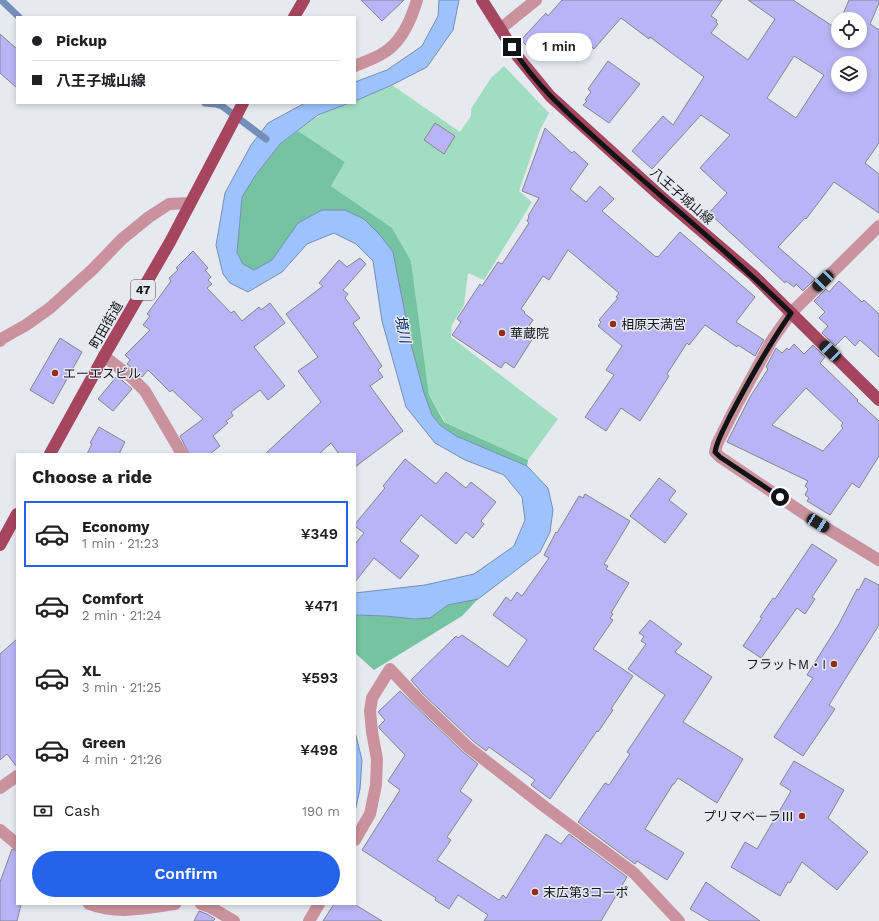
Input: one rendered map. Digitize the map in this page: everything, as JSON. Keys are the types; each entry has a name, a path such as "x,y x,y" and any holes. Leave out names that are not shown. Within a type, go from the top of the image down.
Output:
{"main road":[{"path":"295,16 304,0"},
{"name":"八王子城山線","path":"482,0 518,57 550,96 658,194 753,275 879,400"},
{"name":"町田街道","path":"51,453 104,356 170,242 242,104"},
{"path":"0,545 16,516"}],"street":[{"path":"356,66 390,49 402,33 415,9 417,0"},
{"path":"500,29 536,0"},
{"path":"1,338 26,325 50,308 93,269 122,239 149,217 169,204 190,203"},
{"path":"879,226 791,313 772,340 735,408 717,444 715,452 720,457 818,523 879,560"},
{"path":"104,356 131,377 145,391 181,453"},
{"path":"356,838 370,814 376,785 377,759 370,711 372,698 390,669 418,699 468,747 545,807 634,873 679,921"},
{"path":"0,788 16,777"},
{"path":"0,830 16,843"},
{"path":"92,905 100,908 121,911 167,905"},
{"path":"204,905 234,921"},
{"path":"309,921 318,905"}],"green space":[{"path":"504,66 549,113 540,130 519,191 532,202 484,280 468,273 464,305 452,325 451,337 558,419 528,460 445,422 429,395 411,261 391,228 331,186 345,162 298,131 318,117 333,109 348,104 356,104 356,101 392,85 460,132 471,116 471,109 491,78"},
{"path":"298,131 345,162 331,186 392,228 411,261 429,395 444,422 528,460 527,466 456,436 440,425 432,415 424,393 411,344 393,252 345,210 322,210 298,223 272,260 254,270 243,264 237,253 242,197 255,176 280,144"},
{"path":"478,599 462,616 374,670 356,654 356,615 414,619 430,618 448,605"}],"water":[{"path":"439,0 459,0 453,30 427,67 392,85 356,101 356,82 387,70 422,46 438,16"},
{"name":"境川","path":"303,104 346,104 318,115 280,144 255,176 242,197 237,253 243,264 254,270 272,260 298,223 322,210 345,210 364,219 380,235 393,252 411,344 424,393 432,415 440,425 456,436 527,466 548,488 553,510 550,532 540,552 478,599 448,605 430,618 414,619 356,615 356,593 425,585 474,574 514,546 525,520 522,497 504,475 465,460 435,443 406,407 382,321 373,261 356,244 334,233 307,244 282,272 248,292 230,283 223,274 216,245 225,193 251,145 268,123"},
{"path":"356,736 362,760 360,789 356,807"}],"building":[{"path":"361,0 404,0 382,21"},
{"path":"562,0 722,0 711,16 717,20 716,22 718,24 711,33 748,60 775,19 748,0 793,0 831,25 831,48 867,48 867,12 844,12 849,0 879,0 870,24 879,30 879,143 865,163 879,174 879,213 834,182 806,219 805,218 778,247 815,279 803,291 796,284 794,287 786,281 785,283 709,213 727,193 700,168 730,135 701,115 652,169 632,151 663,116 673,125 704,77 650,37 649,39 621,18 594,49 577,34 558,54 550,47 539,58 521,40 546,13 548,16","holes":["794,56 824,75 796,118 767,98"]},
{"path":"0,34 16,48 16,87 0,73"},
{"path":"608,61 640,84 609,123 583,105 587,101 585,100 591,92 588,89"},
{"path":"435,123 455,136 444,154 424,140"},
{"path":"545,128 572,153 574,151 588,164 570,189 586,202 600,186 614,199 602,211 656,257 658,257 680,232 755,297 736,322 764,340 755,356 738,345 737,347 705,325 689,345 687,343 667,374 669,376 640,421 621,408 606,431 585,417 614,375 606,370 622,346 598,326 601,322 599,320 618,298 616,297 619,293 568,250 549,280 543,276 521,309 533,320 525,332 533,338 514,368 505,362 501,368 452,335 461,322 457,319 480,284 482,286 498,262 502,264 529,223 527,221 528,216 539,198 522,191"},
{"path":"193,251 208,268 205,270 211,277 208,280 212,284 207,288 231,313 234,311 242,321 259,307 261,310 270,303 285,323 254,347 285,386 268,400 260,390 231,412 233,416 226,421 228,423 213,436 220,446 211,453 188,453 180,436 203,419 172,390 170,392 148,370 142,377 127,364 130,360 125,355 150,330 143,325 150,316 147,314 171,281 169,278 178,270 176,268"},
{"path":"360,258 366,264 343,290 348,294 345,298 360,318 353,323 382,366 378,370 383,377 370,386 403,431 356,466 356,453 338,453 331,443 320,453 266,453 321,402 298,371 318,357 286,314 323,286 319,283 339,260 347,267"},
{"path":"839,281 862,302 864,300 879,314 879,357 860,340 855,346 845,336 835,346 822,333 828,326 819,318 825,312 814,301 826,289 829,292"},
{"name":"エーエスビル","path":"60,338 82,352 53,404 30,390"},
{"path":"794,344 804,354 813,345 825,357 820,363 879,421 879,456 859,488 852,483 830,515 807,501 809,498 805,495 808,489 805,486 808,481 727,442 750,397 768,369 766,367 776,348 782,353 787,348 789,350","holes":["806,388 843,423 841,426 843,428 823,451 772,425"]},
{"path":"117,376 132,389 113,411 98,399"},
{"path":"99,427 125,442 120,453 88,453 92,444 90,443"},
{"path":"405,459 436,484 446,472 466,488 471,482 496,502 481,521 484,524 473,538 466,532 456,544 421,515 400,541 419,556 400,579 374,558 356,581 356,543 364,533 356,527 356,523 385,488 383,486"},
{"path":"659,478 676,491 669,500 687,514 665,543 630,516"},
{"path":"585,494 630,521 604,564 608,566 606,569 629,583 611,613 613,614 610,618 613,620 593,649 633,676 611,709 613,710 550,799 531,785 535,780 489,747 486,751 473,741 423,694 411,680 456,636 458,638 462,635 508,667 527,640 493,615 506,597 511,601 517,592 522,596 549,558 544,555 556,532 557,533 579,496 583,498"},
{"path":"812,544 837,560 812,597 815,599 805,614 797,608 761,658 743,646 762,618 760,617 773,598 775,599"},
{"path":"865,578 879,585 879,625 829,705 835,709 803,756 774,737 813,678 807,675 839,624 857,589 859,590"},
{"path":"650,620 682,644 675,652 712,677 683,722 743,759 717,803 678,778 673,784 645,829 684,853 667,880 637,861 635,864 578,822 605,783 609,785 630,754 627,752 665,695 628,669 646,644 641,641 644,636 639,633"},
{"path":"16,640 16,766 7,754 0,760 0,654"},
{"path":"400,691 463,752 478,764 460,791 472,800 447,837 451,840 437,860 499,900 503,895 506,898 546,834 561,844 569,834 627,877 601,921 484,921 488,915 458,895 449,909 435,900 436,898 362,850 400,790 388,781 405,755 379,728 385,720 378,712"},
{"path":"794,761 844,790 828,818 868,852 837,890 802,862 790,883 788,882 780,896 731,867 745,842 757,849 791,791 780,784"},
{"path":"12,849 16,851 16,905 21,905 17,921 0,921 0,882"},
{"path":"706,882 760,921 710,921 690,909"},
{"path":"333,905 356,905 382,921 323,921"},
{"path":"199,911 215,919 213,921 194,921"}],"waterway":[{"path":"1,0 18,16"},
{"path":"215,104 222,106 266,139"}],"place":[{"name":"相原天満宮","path":"613,324"},
{"name":"華蔵院","path":"502,333"},
{"name":"エーエスビル","path":"55,373"},
{"name":"フラットM・I","path":"834,664"},
{"name":"プリマベーラⅢ","path":"802,816"},
{"name":"末広第3コーポ","path":"535,892"}],"route":[{"path":"512,47 518,57 550,96 658,194 753,275 791,313 772,340 724,428 715,452 720,457 780,497"}]}
